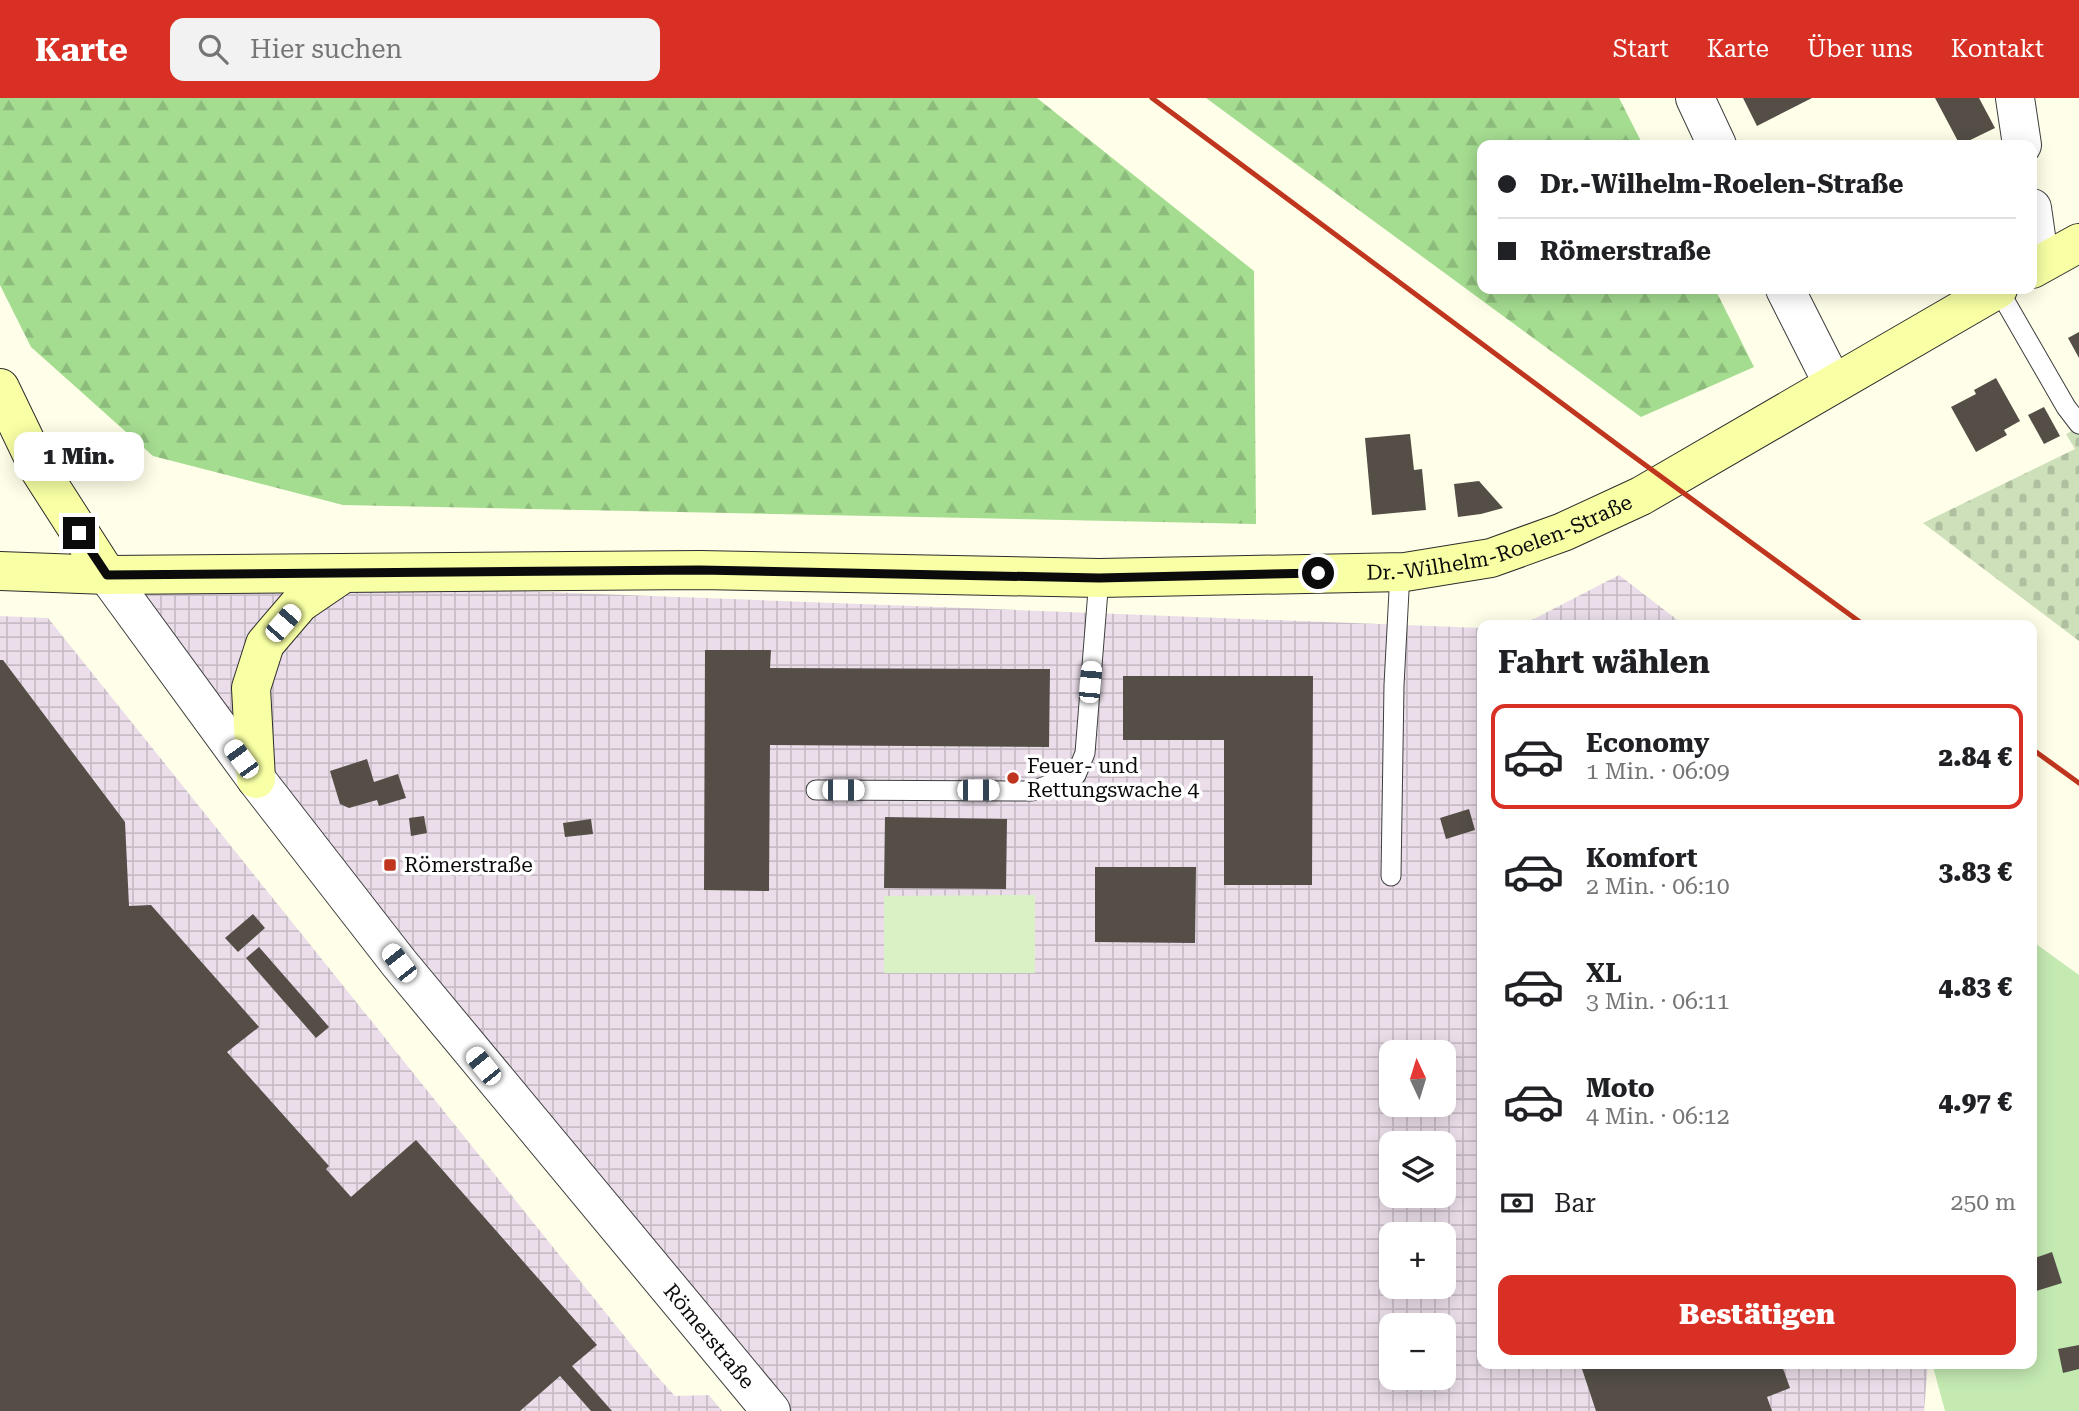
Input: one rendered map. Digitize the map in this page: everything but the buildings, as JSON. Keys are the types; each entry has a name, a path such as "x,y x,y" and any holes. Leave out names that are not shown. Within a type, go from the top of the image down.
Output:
{"main road":[{"path":"2037,266 2079,243"},
{"name":"Dr.-Wilhelm-Roelen-Straße","path":"0,571 107,575 700,570 1099,578 1400,572 1490,558 1563,532 1641,496 1989,294"},
{"name":"Römerstraße","path":"0,388 38,469 107,575"},
{"path":"256,779 251,688 265,644 300,603 344,573"}],"street":[{"path":"1695,98 1715,140"},
{"path":"2015,98 2021,140"},
{"path":"1788,294 1833,384"},
{"name":"Römerstraße","path":"107,575 256,779 407,974 771,1411"}],"lane":[{"path":"2001,294 2066,407 2079,424"},
{"path":"1391,876 1394,685 1400,572"},
{"path":"816,790 1032,790 1076,775 1085,753 1099,578"}],"shaded area":[{"path":"107,575 1477,628 1477,1369 1928,1369 1924,1411 780,1411"},
{"path":"1619,575 1678,620 1532,620"},
{"path":"0,616 48,618 654,1373 675,1396 709,1395 722,1411 0,1411"}],"green space":[{"path":"0,98 1037,98 1254,271 1256,524 343,505 153,456 31,347 0,285"},
{"path":"1206,98 1619,98 1640,140 1477,140 1477,294 1718,294 1754,367 1641,417"},
{"path":"2079,427 2079,641 1923,523 2075,449 2066,434"},
{"path":"1035,895 1035,973 884,973 884,896"},
{"path":"2037,945 2079,975 2079,1411 1945,1411 1934,1369 2037,1369"}],"railway":[{"path":"1152,98 1857,620"},
{"path":"2037,753 2079,783"}],"place":[{"name":"Feuer- und Rettungswache 4","path":"1013,778"},
{"name":"Römerstraße","path":"390,865"}],"route":[{"path":"79,533 107,575 700,570 1099,578 1318,573"}]}
